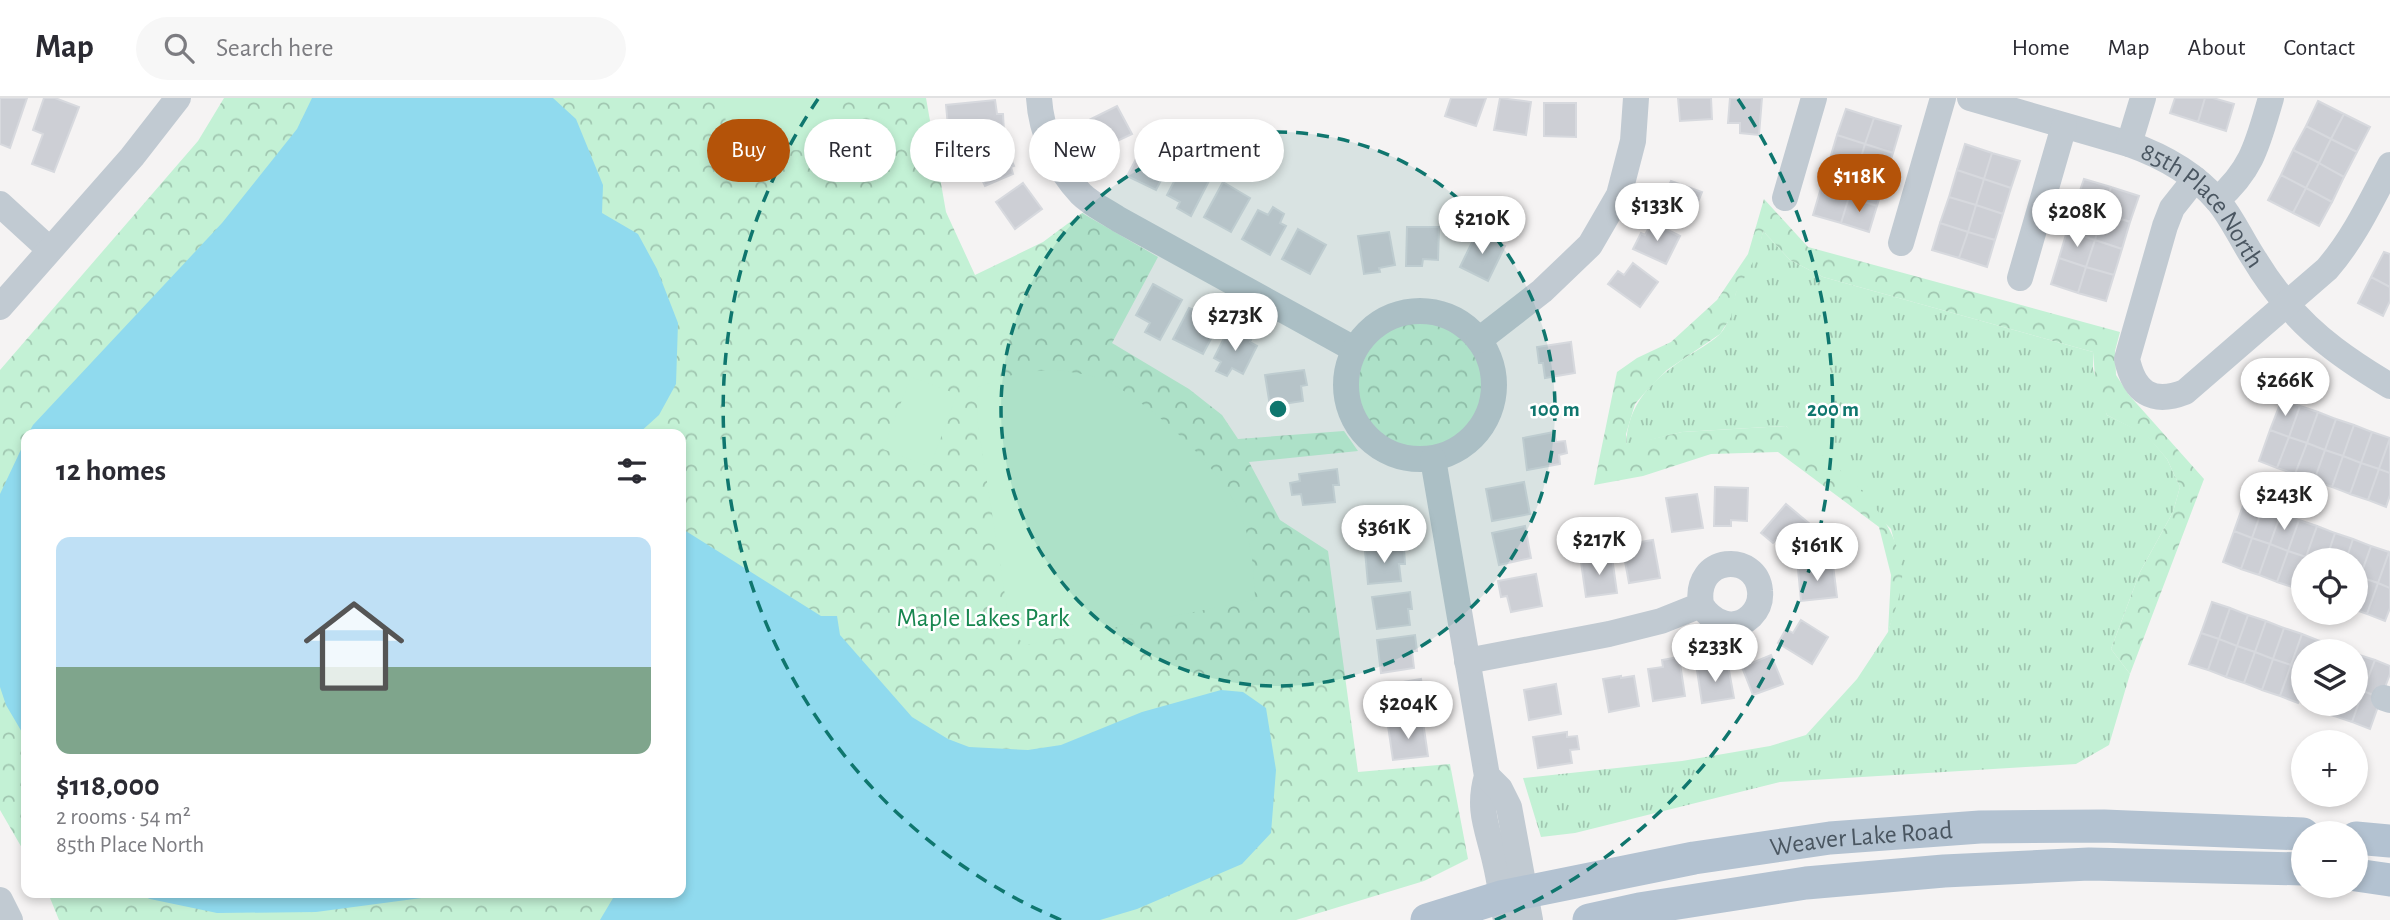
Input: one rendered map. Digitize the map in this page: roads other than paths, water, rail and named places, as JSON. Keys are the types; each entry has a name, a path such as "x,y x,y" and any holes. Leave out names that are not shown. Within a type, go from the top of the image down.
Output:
{"main road":[{"name":"Weaver Lake Road","path":"1427,920 1516,907 1694,858 1844,837 1980,828 2104,825 2291,834"},
{"path":"2368,839 2390,841"},
{"name":"Weaver Lake Road","path":"1589,920 1639,909 1806,883 1944,871 2088,864 2291,869"},
{"path":"2368,877 2390,880"}],"street":[{"path":"1040,98 1043,127 1052,149 1082,195 1118,219 1354,349"},
{"path":"1479,340 1542,291 1590,245 1619,195 1633,141 1636,98"},
{"path":"1785,198 1814,98"},
{"path":"1901,243 1943,98"},
{"name":"85th Place North","path":"1970,98 2012,104 2064,126 2153,152 2180,167 2217,200 2286,304 2304,323 2345,358 2390,386"},
{"path":"2129,144 2143,98"},
{"path":"2217,200 2247,169 2258,145 2271,98"},
{"path":"0,307 102,192 170,101"},
{"path":"2020,278 2064,126"},
{"path":"2195,179 2172,208 2165,226 2127,359 2131,378 2143,390 2156,397 2170,398 2185,392 2327,269 2380,210 2390,165"},
{"path":"0,204 49,249"},
{"path":"1414,311 1439,313 1461,323 1479,340 1491,362 1494,388 1490,412 1476,434 1457,450 1433,459 1415,460 1398,457 1367,438 1348,407 1345,387 1347,368 1354,349 1370,330 1390,317 1414,311"},
{"path":"1433,459 1487,776 1500,789 1508,807 1516,907"},
{"path":"1467,661 1622,631 1661,621 1701,605"},
{"path":"0,900 10,920"}],"water":[{"path":"312,98 553,98 576,119 603,185 602,213 638,234 657,269 678,323 676,384 659,415 644,429 31,429 222,223 297,129"},
{"path":"21,450 21,730 6,705 0,687 0,494"},
{"path":"686,531 821,616 837,616 840,635 912,717 948,739 969,747 1028,750 1061,745 1142,712 1221,690 1243,692 1266,708 1276,770 1271,833 1242,864 1137,909 1100,920 600,920 613,898 686,898"},
{"path":"148,898 421,898 316,912 217,913"}],"park label":[{"name":"Maple Lakes Park","path":"983,617"}]}
